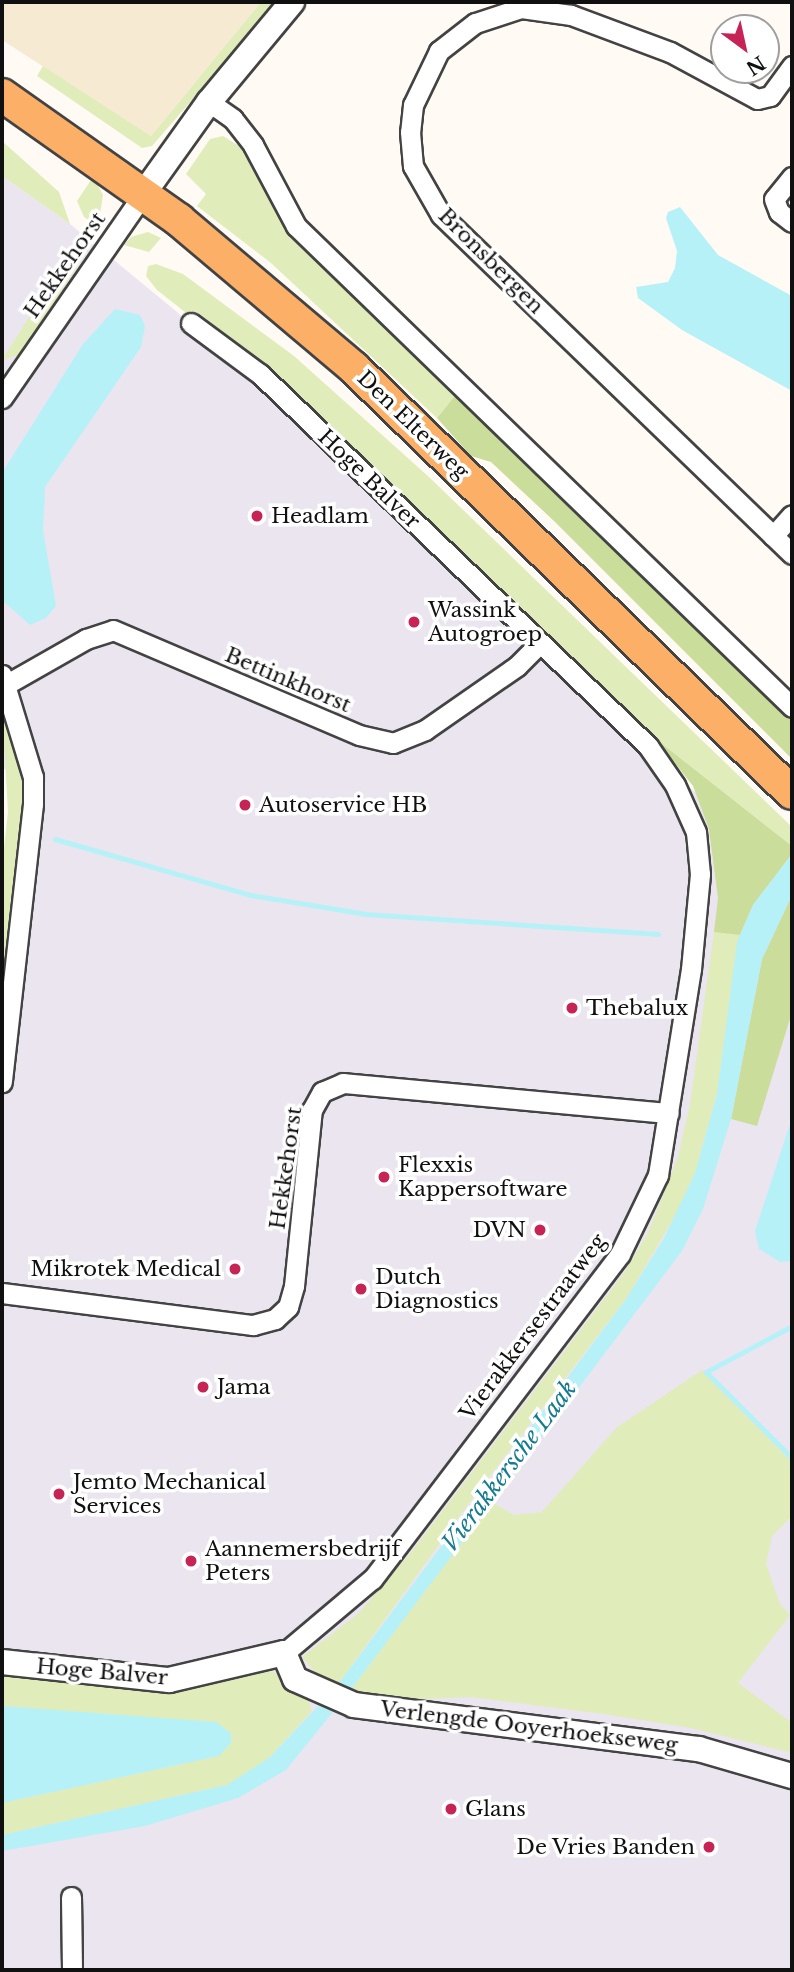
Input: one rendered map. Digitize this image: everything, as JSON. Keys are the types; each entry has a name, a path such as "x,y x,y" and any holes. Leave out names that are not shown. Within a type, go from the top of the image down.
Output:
{"main road":[{"name":"Den Elterweg","path":"2,95 144,193 241,269 354,368 792,793"}],"street":[{"path":"144,193 209,102 292,2"},
{"name":"Bronsbergen","path":"792,66 770,96 757,99 670,52 571,15 522,8 475,23 439,51 413,105 410,132 413,166 441,215 792,554"},
{"path":"209,102 233,119 253,145 296,226 792,707"},
{"path":"792,177 774,199 779,212 792,222"},
{"name":"Hekkehorst","path":"5,387 144,193"},
{"name":"Hoge Balver","path":"191,323 260,374 539,644"},
{"path":"773,536 792,515"},
{"name":"Bettinkhorst","path":"4,679 86,639 113,630 359,735 393,743 425,730 517,666 539,644"},
{"name":"Vierakkersestraatweg","path":"284,1653 372,1579 620,1254 658,1175 669,1113 700,874 696,832 675,785 648,746 539,644"},
{"path":"2,1082 33,804 33,777 4,679"},
{"name":"Hekkehorst","path":"2,1293 253,1325 275,1319 288,1307 294,1286 312,1110 322,1092 343,1083 669,1113"},
{"name":"Hoge Balver","path":"2,1662 169,1680 284,1653"},
{"name":"Verlengde Ooyerhoekseweg","path":"284,1653 295,1679 320,1693 354,1705 699,1749 792,1776"},
{"path":"71,1897 72,1970"}],"shaded area":[{"path":"2,2 261,2 151,136 2,40"},
{"path":"2,176 70,224 177,312 792,882 792,1970 2,1970 2,911 16,773 2,768"}],"green space":[{"path":"261,2 277,2 152,146 142,148 37,76 43,66 151,136"},
{"path":"223,136 239,146 458,392 437,418 271,263 197,206 206,194 186,174 210,139"},
{"path":"2,141 59,192 70,224 2,176"},
{"path":"93,177 103,195 98,227 84,217 77,201"},
{"path":"83,232 93,238 92,244 21,354 2,360"},
{"path":"148,232 161,238 149,252 124,245 131,237"},
{"path":"156,264 183,274 294,356 429,477 792,827 792,846 656,739 270,369 196,311 190,316 157,290 146,276 148,266"},
{"path":"458,392 792,719 792,759 554,521 491,462 471,456 437,418"},
{"path":"2,705 24,775 25,798 2,1019 2,866 8,812"},
{"path":"656,739 792,846 792,854 753,905 740,935 714,932 718,898 709,829 693,786"},
{"path":"792,895 792,1012 757,1126 731,1119 762,959"},
{"path":"714,932 740,935 717,1094 695,1173 678,1211 626,1299 472,1499 336,1687 322,1680 302,1657 359,1613 412,1551 624,1273 648,1233 678,1157 690,1104"},
{"path":"702,1370 792,1462 792,1516 772,1536 766,1564 780,1604 790,1615 738,1683 792,1723 792,1753 691,1728 604,1714 470,1697 403,1700 349,1692 492,1502 514,1515 542,1512 616,1428"},
{"path":"2,1668 261,1670 277,1673 307,1697 312,1711 269,1758 227,1785 2,1835 2,1803 219,1756 126,1718 2,1706"}],"water":[{"path":"680,207 718,255 792,296 792,391 682,330 638,298 636,287 668,282 675,268 677,251 666,218 668,212"},
{"path":"115,309 140,315 145,326 141,347 45,487 43,530 56,606 46,618 30,625 2,600 2,473 83,344"},
{"name":"Vierakkersche Laak","path":"792,854 792,895 762,959 731,1119 703,1209 682,1251 349,1692 286,1770 238,1798 145,1826 2,1851 2,1835 227,1785 269,1758 336,1687 626,1299 664,1238 695,1173 717,1094 737,942 753,905"},
{"path":"792,1118 792,1261 780,1262 759,1249 755,1231"},
{"path":"2,1706 216,1722 231,1733 231,1743 219,1756 2,1803"}],"waterway":[{"path":"55,839 250,895 366,914 658,934"},
{"path":"792,1326 706,1372 792,1458"}],"place":[{"name":"Headlam","path":"257,516"},
{"name":"Wassink Autogroep","path":"414,622"},
{"name":"Autoservice HB","path":"245,805"},
{"name":"Thebalux","path":"572,1008"},
{"name":"Flexxis Kappersoftware","path":"384,1177"},
{"name":"DVN","path":"540,1230"},
{"name":"Mikrotek Medical","path":"235,1269"},
{"name":"Dutch Diagnostics","path":"361,1289"},
{"name":"Jama","path":"203,1387"},
{"name":"Jemto Mechanical Services","path":"59,1494"},
{"name":"Aannemersbedrijf Peters","path":"191,1561"},
{"name":"Glans","path":"451,1809"},
{"name":"De Vries Banden","path":"709,1847"}]}
